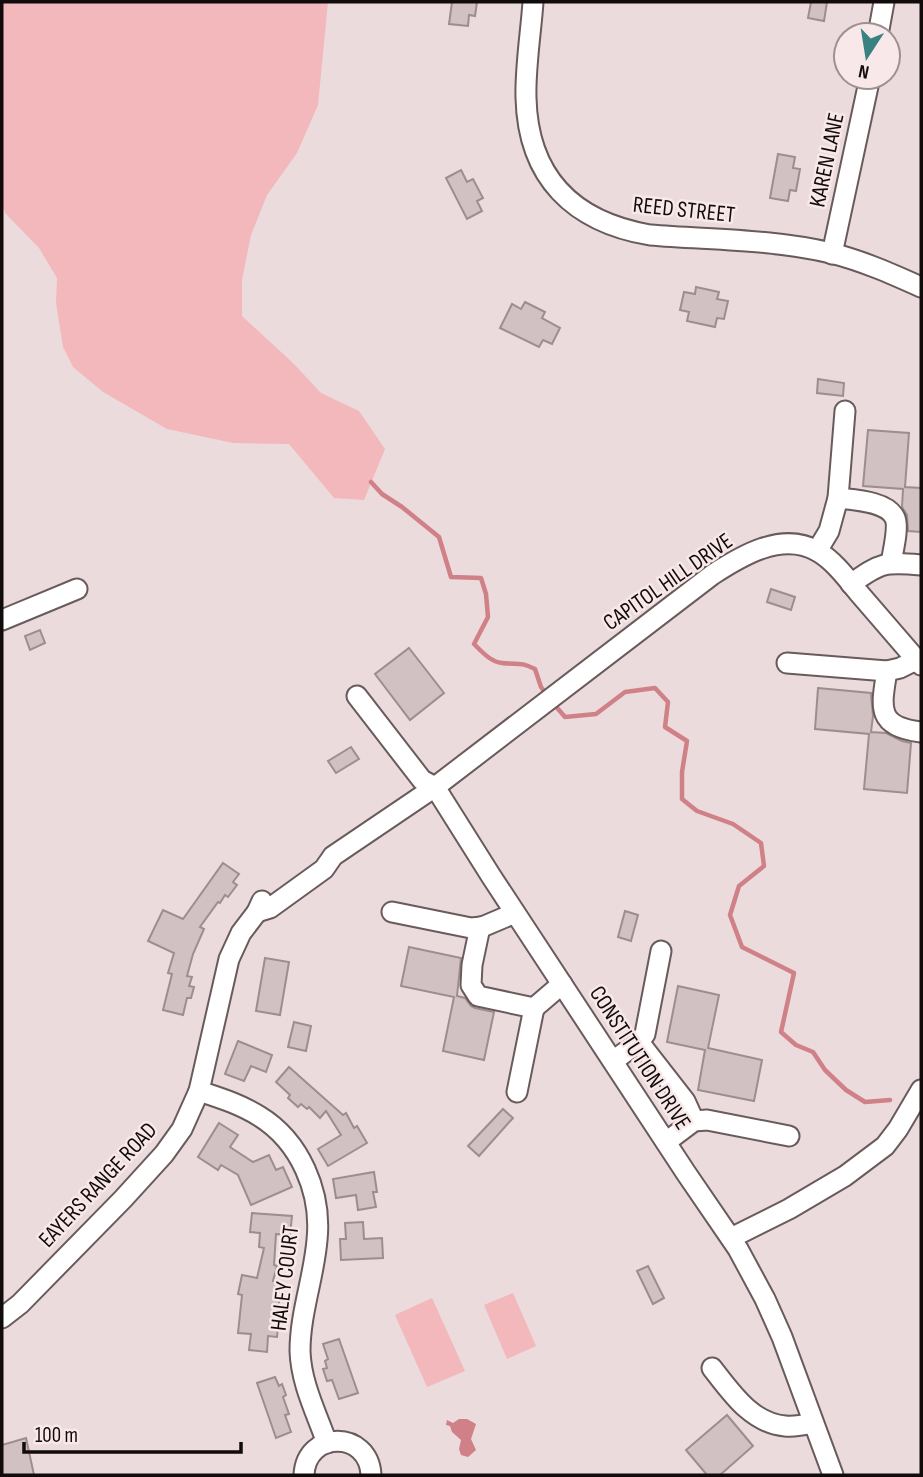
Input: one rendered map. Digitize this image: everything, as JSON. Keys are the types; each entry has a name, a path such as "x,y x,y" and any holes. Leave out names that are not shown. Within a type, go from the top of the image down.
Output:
{"street":[{"name":"REED STREET","path":"533,2 525,94 529,133 545,172 576,205 601,222 634,232 769,243 832,254 860,262 921,287"},
{"path":"881,21 884,2"},
{"name":"KAREN LANE","path":"832,254 867,91"},
{"path":"787,663 887,671 919,663 839,569 817,551 829,531 838,498 845,411"},
{"path":"838,498 876,503 895,518 896,533 891,563"},
{"name":"CAPITOL HILL DRIVE","path":"435,787 712,575 745,554 765,547 795,544 817,551"},
{"path":"851,584 877,567 891,563 921,565"},
{"path":"2,620 77,589"},
{"path":"887,671 882,701 884,713 900,728 921,732"},
{"name":"CONSTITUTION DRIVE","path":"357,696 422,780 435,787 515,913 731,1238 782,1337 813,1423 826,1472"},
{"name":"EAYERS RANGE ROAD","path":"2,1318 20,1304 123,1199 164,1154 182,1129 199,1091 229,959 241,933 262,901 315,860 333,856 435,787"},
{"path":"392,912 471,928 515,913"},
{"path":"480,927 471,985 478,996 534,1009"},
{"path":"613,1061 639,1042 645,1034 662,951"},
{"path":"517,1092 534,1009 562,984"},
{"path":"639,1042 685,1101 694,1121"},
{"path":"731,1238 819,1192 885,1146 921,1090"},
{"name":"HALEY COURT","path":"199,1091 234,1103 275,1127 299,1157 313,1191 318,1223 317,1241 304,1309 300,1349 306,1388 327,1443"},
{"path":"666,1142 694,1121 707,1120 789,1136"},
{"path":"712,1368 736,1398 762,1419 795,1427 813,1423"},
{"path":"304,1475 310,1456 320,1446 341,1441 354,1446 365,1456 371,1475"}],"shaded area":[{"path":"2,2 328,2 318,105 297,153 267,195 251,235 242,280 242,316 321,393 359,411 385,449 364,500 334,498 289,444 233,443 167,429 103,392 73,367 63,347 56,303 57,278 39,248 6,214 2,206"},
{"path":"513,1293 536,1346 507,1359 484,1305"},
{"path":"432,1298 465,1371 427,1387 395,1315"},
{"path":"459,1419 467,1419 476,1424 471,1439 476,1450 468,1457 461,1455 461,1440 452,1432 450,1426 446,1425 447,1420 453,1423"}],"building":[{"path":"452,2 477,2 475,16 469,15 468,26 449,24"},
{"path":"811,2 827,2 824,21 808,18"},
{"path":"778,154 795,157 793,168 800,169 796,191 790,190 788,201 770,198"},
{"path":"461,170 467,182 473,179 483,198 477,201 482,211 467,219 446,178"},
{"path":"696,287 719,292 717,299 728,301 724,319 717,318 715,327 687,321 689,312 680,310 684,292 695,294"},
{"path":"525,302 545,312 542,318 560,328 552,344 543,340 539,347 500,328 512,304 521,309"},
{"path":"818,379 844,383 843,396 817,393"},
{"path":"868,430 909,433 905,487 921,488 921,532 908,531 907,515 902,507 903,489 863,486"},
{"path":"771,589 795,597 791,610 767,602"},
{"path":"40,630 45,643 30,650 25,636"},
{"path":"409,648 444,693 410,720 375,674"},
{"path":"818,688 871,693 871,732 886,733 911,743 907,793 864,789 869,734 815,729"},
{"path":"351,747 359,759 336,773 328,761"},
{"path":"223,863 239,874 233,882 237,885 228,897 225,895 220,903 218,902 200,927 204,929 187,976 192,977 189,986 194,987 191,998 187,998 183,1015 163,1010 172,974 168,973 174,953 148,941 163,910 183,919"},
{"path":"625,911 638,915 631,941 618,937"},
{"path":"409,947 461,958 457,996 465,998 475,1008 494,1012 484,1060 443,1051 454,997 401,986"},
{"path":"265,958 289,962 280,1015 256,1011"},
{"path":"678,986 719,995 708,1048 762,1060 754,1101 698,1090 705,1050 667,1042"},
{"path":"294,1022 311,1026 306,1051 288,1047"},
{"path":"238,1041 272,1055 266,1072 251,1066 244,1081 225,1074"},
{"path":"289,1067 343,1115 346,1113 367,1143 328,1166 318,1149 341,1135 326,1111 320,1118 309,1107 307,1109 301,1104 298,1107 288,1098 290,1095 276,1082"},
{"path":"503,1109 513,1118 479,1156 468,1146"},
{"path":"219,1123 238,1135 230,1147 253,1162 269,1155 276,1170 283,1167 292,1187 251,1205 238,1175 221,1165 218,1170 198,1157"},
{"path":"374,1172 377,1192 373,1192 376,1207 358,1210 356,1195 336,1198 333,1179"},
{"path":"252,1213 292,1216 290,1235 276,1234 274,1265 277,1266 273,1281 280,1282 278,1292 281,1293 276,1316 279,1316 277,1337 268,1336 267,1352 249,1350 251,1334 238,1333 242,1295 238,1294 242,1275 257,1278 264,1248 259,1247 260,1233 250,1232"},
{"path":"363,1222 364,1239 382,1238 383,1258 341,1260 340,1239 346,1239 345,1223"},
{"path":"648,1266 664,1298 653,1304 637,1271"},
{"path":"339,1339 358,1393 339,1399 332,1380 327,1381 323,1369 327,1368 325,1361 328,1359 323,1344"},
{"path":"275,1377 279,1386 282,1384 286,1395 283,1397 289,1414 285,1415 291,1432 276,1438 257,1383"},
{"path":"727,1415 753,1446 720,1475 707,1475 686,1450"},
{"path":"26,1438 34,1475 2,1475 2,1445"}],"waterway":[{"path":"371,482 382,494 439,537 451,577 481,578 488,617 474,644 494,661 522,664 535,669 547,695"},
{"path":"552,702 565,717 596,714 625,692 655,688 668,702 665,727 687,741 682,772 682,799 697,811 733,824 761,843 764,866 739,886 730,915 742,947 794,973 781,1032 796,1045 813,1052 825,1070 846,1090 865,1102 890,1100"}]}
